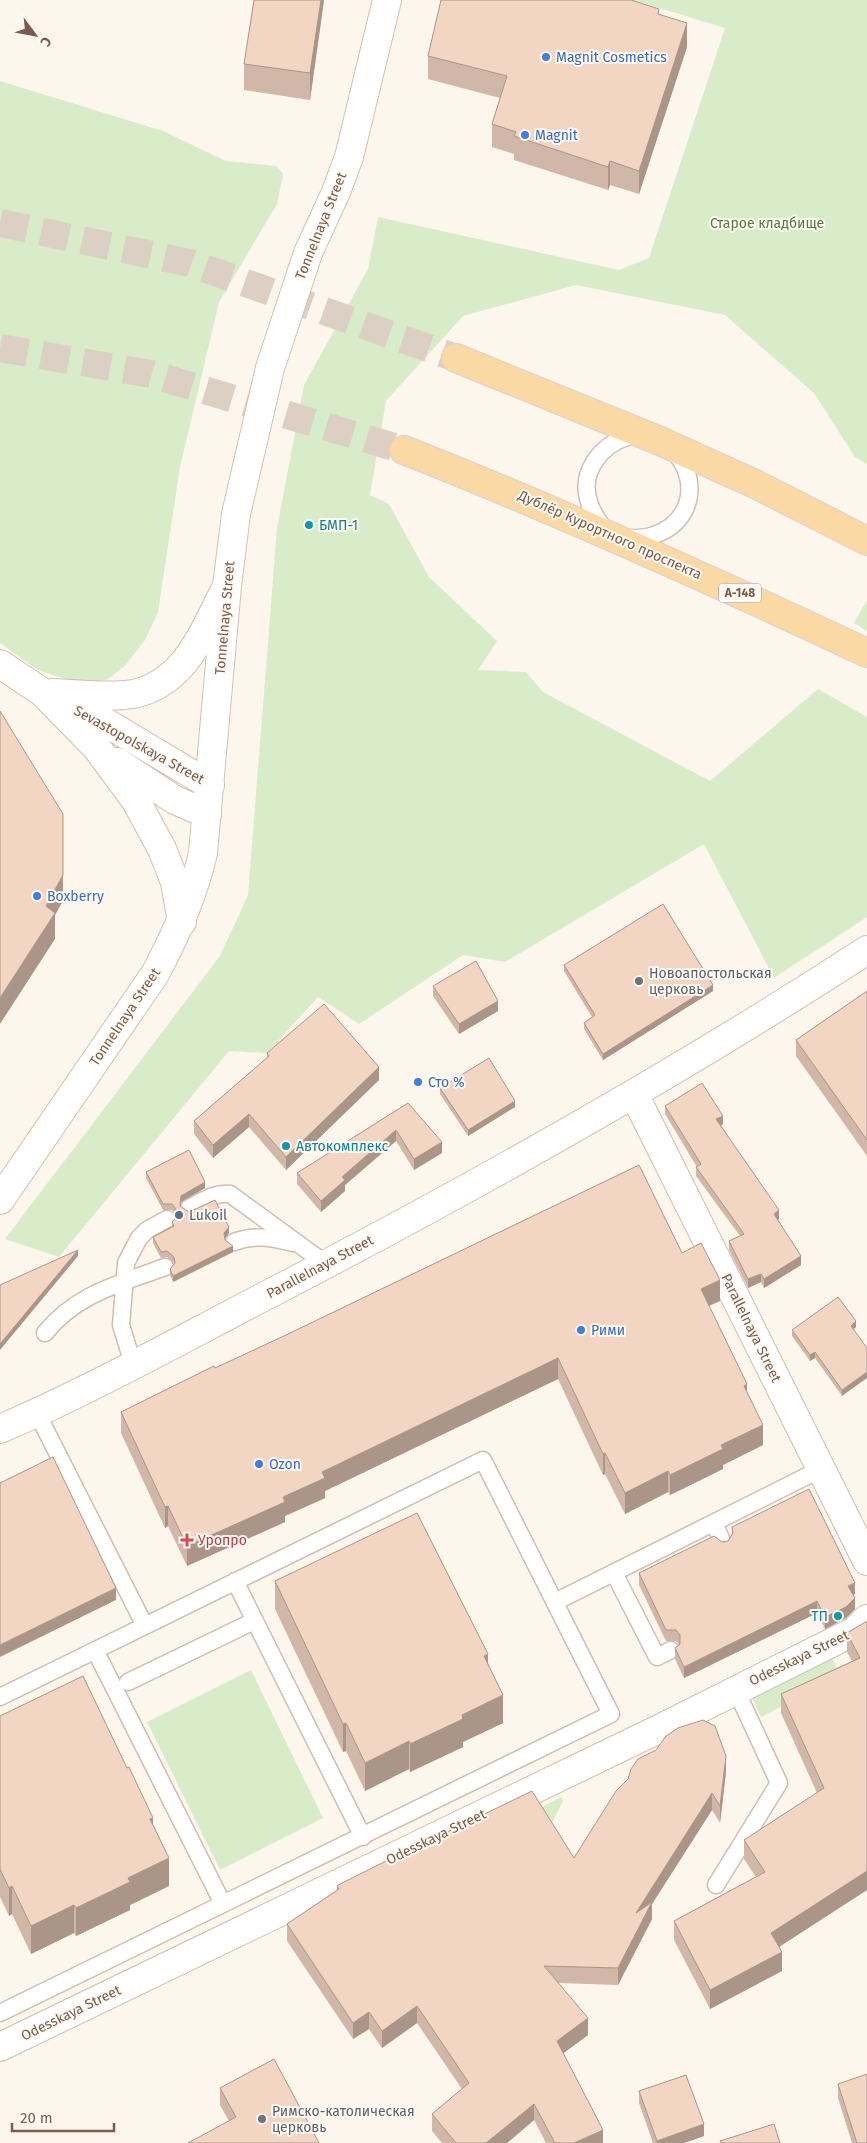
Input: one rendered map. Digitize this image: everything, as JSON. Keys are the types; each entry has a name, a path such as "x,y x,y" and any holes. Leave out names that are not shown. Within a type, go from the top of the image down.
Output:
{"main road":[{"name":"А-148","path":"456,358 660,441 755,484 867,541"},
{"name":"Дублёр Курортного проспекта","path":"404,450 520,496 612,538 705,577 867,653"}],"street":[{"name":"Tonnelnaya Street","path":"0,1200 155,974 182,922 196,884 203,853 226,586 236,514 270,368 308,253 336,192 349,157 387,0"},
{"name":"Sevastopolskaya Street","path":"42,692 132,694 162,683 187,662 226,586"},
{"name":"Sevastopolskaya Street","path":"0,664 42,692 104,722 210,785"},
{"name":"Sevastopolskaya Street","path":"42,692 97,748 136,801 162,849 174,882 182,922"},
{"name":"Sevastopolskaya Street","path":"97,748 175,800 207,814"},
{"name":"Parallelnaya Street","path":"0,1429 37,1413 326,1264 634,1094 867,950"},
{"name":"Parallelnaya Street","path":"634,1094 867,1562"},
{"name":"Odesskaya Street","path":"0,2047 736,1690 855,1631 867,1619"}],"lane":[{"name":"А-148","path":"641,436 660,441 676,453 686,470 689,490 684,509 672,525 655,535 646,538 612,538 599,522 590,504 588,485 592,466 604,449 621,439 641,436"},
{"path":"189,1208 212,1196 230,1194 326,1264"},
{"path":"133,1364 121,1325 126,1263 134,1245 147,1230 167,1219"},
{"path":"234,1242 244,1238 262,1236 298,1244"},
{"path":"45,1333 56,1320 79,1301 165,1266"},
{"path":"37,1413 144,1624"},
{"path":"0,1697 144,1624 483,1460 611,1714 0,2013"},
{"path":"555,1602 821,1469"},
{"path":"714,1523 723,1543"},
{"path":"614,1573 657,1657 671,1650"},
{"path":"234,1581 363,1837"},
{"path":"128,1682 254,1621"},
{"path":"95,1650 223,1904"},
{"path":"716,1885 779,1783 736,1690"}],"green space":[{"name":"Старое кладбище","path":"633,0 867,0 867,464 855,457 814,393 725,315 576,285 463,316 386,401 370,495 389,504 429,577 497,641 478,670 526,672 543,692 710,781 818,689 867,717 867,917 774,978 704,844 505,962 463,955 359,1024 318,997 267,1053 229,1051 59,1257 5,1239 220,956 248,895 277,528 304,385 368,269 378,217 619,270 649,258 725,28"},
{"path":"0,81 163,131 226,161 276,166 283,174 277,204 219,302 180,467 158,612 145,640 125,666 108,679 83,685 38,670 0,643"},
{"path":"867,600 867,631 854,623"},
{"path":"830,1654 841,1676 761,1717 751,1696"},
{"path":"251,1670 323,1818 220,1870 147,1722"},
{"path":"561,1797 563,1801 552,1823 556,1835 538,1809"}],"building":[{"path":"254,0 321,0 310,73 244,64"},
{"path":"441,0 631,0 659,9 658,14 687,23 639,171 610,161 608,167 514,136 516,132 492,124 507,76 428,56"},
{"path":"0,711 63,814 63,875 46,906 55,913 0,998"},
{"name":"Новоапостольская церковь","path":"663,904 713,985 603,1054 584,1023 595,1015 564,965"},
{"path":"476,961 498,1001 459,1024 433,986"},
{"path":"867,991 867,1140 796,1040"},
{"path":"324,1004 379,1067 286,1157 249,1114 213,1145 194,1121 269,1056 267,1053"},
{"path":"489,1058 515,1101 468,1130 440,1088"},
{"path":"702,1083 723,1116 716,1119 779,1210 774,1214 801,1256 764,1279 761,1274 748,1279 729,1241 744,1234 696,1167 701,1164 665,1106"},
{"path":"408,1103 442,1142 414,1159 396,1130 342,1177 345,1180 321,1201 297,1173"},
{"name":"Lukoil","path":"189,1150 205,1182 181,1196 180,1206 189,1212 215,1200 229,1227 224,1233 225,1240 233,1246 173,1276 170,1269 175,1263 174,1257 167,1251 161,1252 153,1237 174,1226 172,1222 176,1218 176,1209 172,1204 163,1204 146,1172"},
{"path":"639,1165 682,1253 701,1243 720,1280 701,1289 747,1384 744,1386 763,1425 721,1445 723,1449 670,1475 668,1471 625,1493 605,1453 603,1454 558,1358 322,1472 325,1478 283,1497 285,1502 187,1546 168,1506 165,1507 121,1412 214,1366 215,1368 286,1335"},
{"path":"78,1250 0,1344 0,1285"},
{"path":"838,1297 856,1321 851,1326 867,1348 867,1372 842,1390 815,1352 810,1355 792,1330"},
{"path":"53,1457 116,1588 0,1645 0,1483"},
{"path":"809,1489 855,1583 848,1586 855,1598 846,1607 825,1617 817,1601 684,1667 675,1648 680,1644 680,1635 676,1630 666,1630 639,1573 714,1536 722,1542 728,1541 733,1533 732,1527"},
{"path":"417,1513 488,1654 484,1656 503,1695 462,1715 463,1719 410,1744 409,1741 365,1763 346,1723 343,1724 275,1581"},
{"path":"867,1621 867,1871 771,1933 782,1952 710,1990 674,1921 765,1872 744,1840 824,1788 781,1694 860,1658 847,1633"},
{"path":"83,1676 127,1768 129,1767 153,1818 150,1819 169,1858 128,1878 130,1882 76,1908 74,1905 31,1926 12,1886 9,1888 0,1869 0,1716"},
{"path":"703,1720 715,1726 726,1756 720,1806 712,1793 636,1913 652,1902 618,1968 544,1966 588,2018 557,2041 603,2130 574,2143 555,2143 534,2104 486,2143 456,2143 432,2114 469,2083 417,2006 382,2031 369,2012 353,2023 287,1924 339,1889 337,1886 342,1883 388,1860 390,1862 404,1853 532,1791 574,1858 616,1791 628,1779 631,1769 638,1759 656,1750 666,1736 678,1728"},
{"name":"Римско-католическая церковь","path":"274,2059 319,2143 188,2143 236,2117 220,2088"},
{"path":"867,2074 867,2143 857,2143 838,2084"},
{"path":"686,2075 704,2124 657,2141 639,2091"},
{"path":"774,2124 780,2143 721,2143 720,2141"}],"tunnel":[{"path":"0,223 190,263 456,358"},
{"path":"0,348 151,374 404,450"}],"place":[{"name":"Magnit Cosmetics","path":"546,57"},
{"name":"Magnit","path":"525,135"},
{"name":"БМП-1","path":"309,525"},
{"name":"Boxberry","path":"37,896"},
{"name":"Новоапостольская церковь","path":"639,981"},
{"name":"Сто %","path":"418,1082"},
{"name":"Автокомплекс","path":"286,1146"},
{"name":"Lukoil","path":"179,1215"},
{"name":"Рими","path":"581,1330"},
{"name":"Ozon","path":"259,1464"},
{"name":"Уропро","path":"187,1540"},
{"name":"ТП","path":"838,1616"},
{"name":"Римско-католическая церковь","path":"262,2119"}]}
